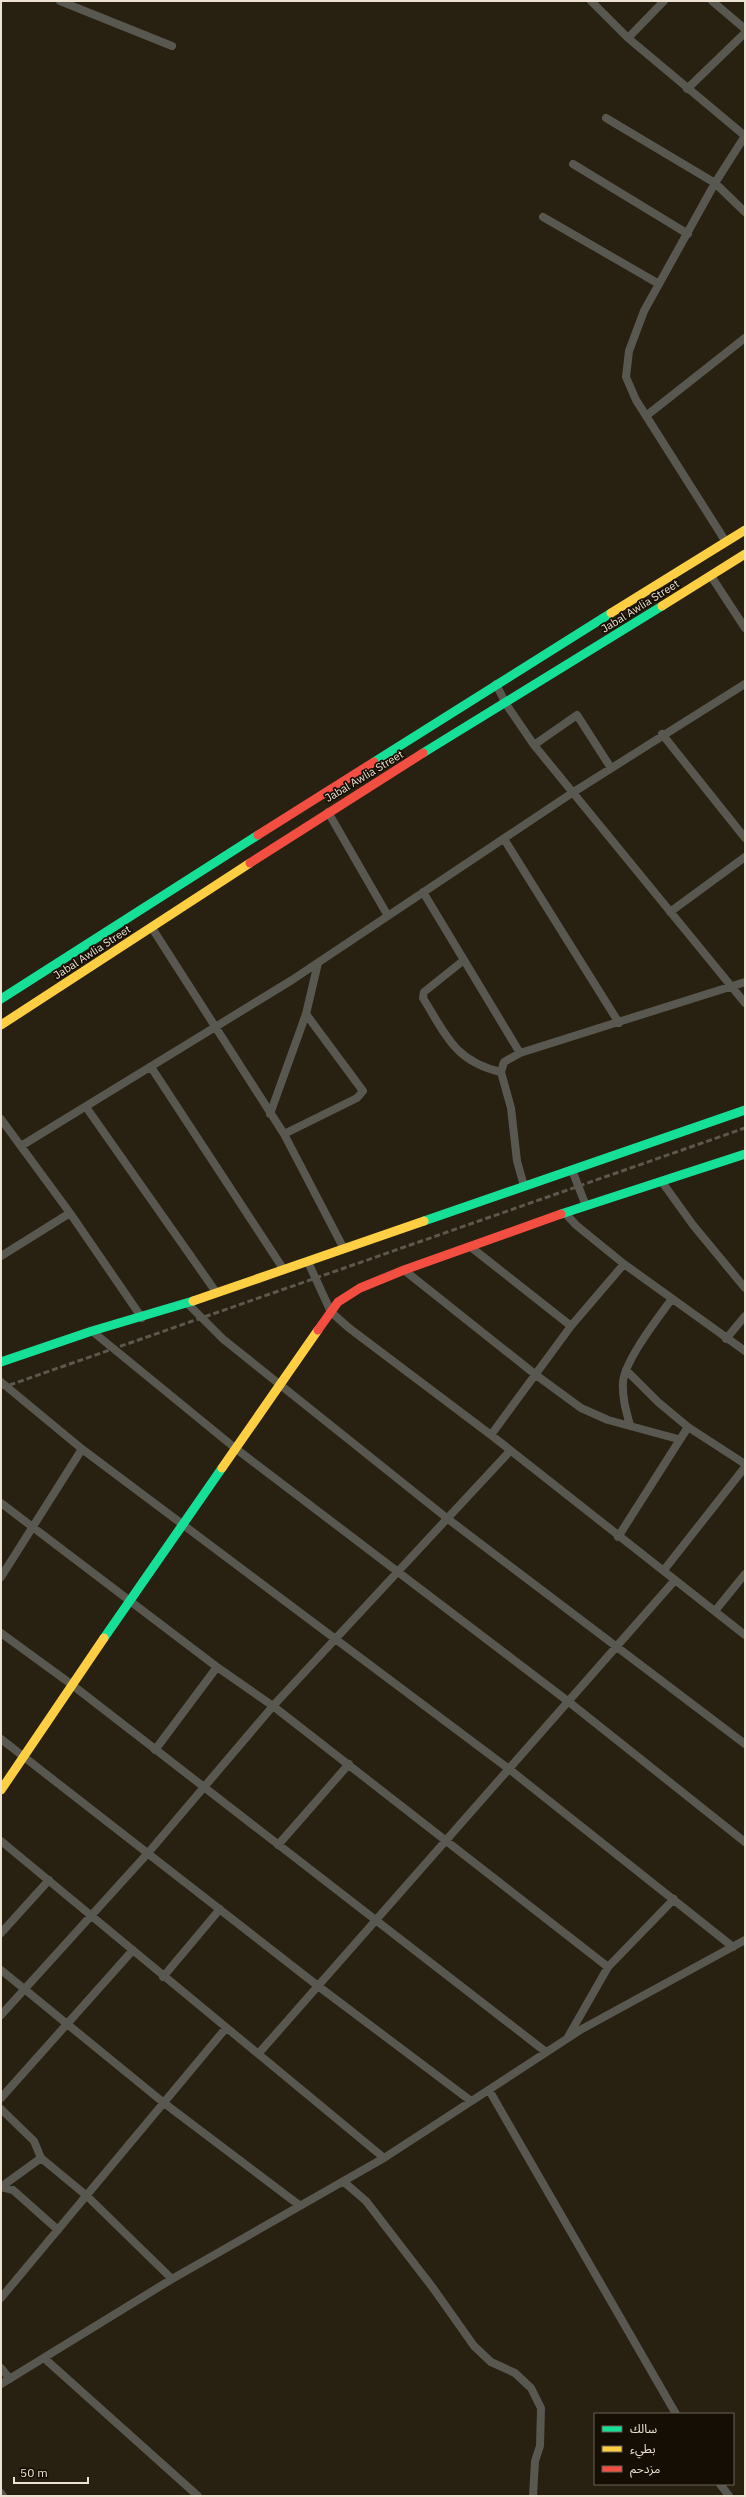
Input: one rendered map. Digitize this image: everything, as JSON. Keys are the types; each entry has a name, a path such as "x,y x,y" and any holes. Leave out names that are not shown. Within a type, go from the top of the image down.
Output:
{"street":[{"path":"60,1 172,46"},
{"path":"591,1 628,38 687,89 745,136 715,183 644,311 629,351 626,377 636,400 726,542"},
{"path":"628,38 664,1"},
{"path":"712,1 745,29"},
{"path":"687,89 745,33"},
{"path":"606,118 715,183 745,212"},
{"path":"573,164 688,234"},
{"path":"543,217 659,284"},
{"path":"646,416 745,338"},
{"name":"Jabal Awlia Street","path":"1,999 496,684 745,530"},
{"name":"Jabal Awlia Street","path":"1,1025 328,812 506,704 745,554"},
{"path":"711,576 745,628"},
{"path":"496,684 506,704 534,745 745,1002"},
{"path":"21,1146 318,963 662,734 743,687"},
{"path":"534,745 577,716 611,768"},
{"path":"662,734 745,838"},
{"path":"328,812 388,916"},
{"path":"504,839 619,1023"},
{"path":"670,912 745,857"},
{"path":"424,892 520,1053"},
{"path":"152,928 284,1134 344,1250"},
{"path":"464,960 429,986 424,992 423,998 461,1054 479,1066 501,1072"},
{"path":"270,1114 306,1014 318,963"},
{"path":"524,1186 517,1161 511,1108 501,1072 504,1062 520,1053 745,982"},
{"path":"284,1134 357,1098 363,1091 306,1014"},
{"path":"151,1067 284,1270"},
{"path":"86,1107 216,1292"},
{"path":"1,1362 92,1331 187,1304 216,1292 344,1250 745,1110"},
{"path":"1,1119 70,1213 142,1318"},
{"path":"1,1790 71,1684 129,1600 184,1525 235,1448 338,1302 347,1294 404,1270 472,1248 565,1213 743,1156"},
{"path":"572,1170 586,1206"},
{"path":"662,1182 693,1225 745,1288"},
{"path":"1,1256 70,1213"},
{"path":"565,1213 576,1225 624,1264 671,1300 745,1351"},
{"path":"472,1248 572,1326"},
{"path":"308,1262 331,1312 491,1435 618,1537 664,1570 745,1635"},
{"path":"491,1435 572,1326 624,1264"},
{"path":"404,1270 536,1375 581,1408 608,1420 678,1439"},
{"path":"630,1425 623,1394 626,1370 648,1333 671,1300"},
{"path":"187,1304 223,1339 280,1386 448,1519 745,1744"},
{"path":"726,1338 745,1316"},
{"path":"92,1331 235,1448 570,1702 745,1842"},
{"path":"626,1370 658,1402 688,1427 745,1464"},
{"path":"1,1382 82,1449 509,1769 734,1947"},
{"path":"618,1537 649,1490 678,1439 688,1427"},
{"path":"1,1577 82,1449"},
{"path":"1,2015 148,1852 273,1706 510,1451"},
{"path":"664,1570 745,1467"},
{"path":"1,1503 217,1667 273,1706 349,1764 608,1967"},
{"path":"715,1611 745,1574"},
{"path":"259,2053 376,1921 445,1840 570,1702 616,1646 675,1580"},
{"path":"1,1633 71,1684 203,1788 546,2052"},
{"path":"155,1750 217,1667"},
{"path":"1,1739 148,1852 318,1986 471,2101"},
{"path":"278,1845 349,1764"},
{"path":"1,1841 384,2158"},
{"path":"1,1933 49,1880"},
{"path":"567,2038 608,1967 674,1899"},
{"path":"164,1977 220,1909"},
{"path":"1,2384 172,2279 299,2205 344,2182 384,2158 567,2038 745,1940"},
{"path":"1,2098 66,2023 133,1950"},
{"path":"1,1970 164,2103 299,2205"},
{"path":"1,2298 226,2028"},
{"path":"489,2090 675,2413"},
{"path":"1,2109 34,2141 40,2158 87,2196 172,2279"},
{"path":"1,2187 40,2158"},
{"path":"344,2182 366,2201 433,2288 474,2346 491,2362 515,2373 531,2388 541,2408 540,2446 535,2460 533,2496"},
{"path":"1,2187 13,2190 58,2230"},
{"path":"44,2358 198,2496"},
{"path":"1,2368 10,2379"},
{"path":"721,2485 729,2496"}],"railway":[{"path":"1,1388 745,1128"}],"traffic: fast":[{"path":"423,753 662,606"},
{"path":"374,762 611,613"},
{"path":"1,999 258,835"},
{"path":"424,1221 745,1110"},
{"path":"561,1214 745,1154"},
{"path":"1,1362 92,1331 193,1301"},
{"path":"104,1638 222,1468"}],"traffic: slow":[{"path":"611,613 745,530"},
{"path":"662,606 745,554"},
{"path":"1,1025 250,863"},
{"path":"193,1301 424,1221"},
{"path":"222,1468 318,1330"},
{"path":"1,1790 104,1638"}],"traffic: jam":[{"path":"250,863 423,753"},
{"path":"258,835 374,762"},
{"path":"318,1330 338,1302 360,1288 404,1270 561,1214"}]}
